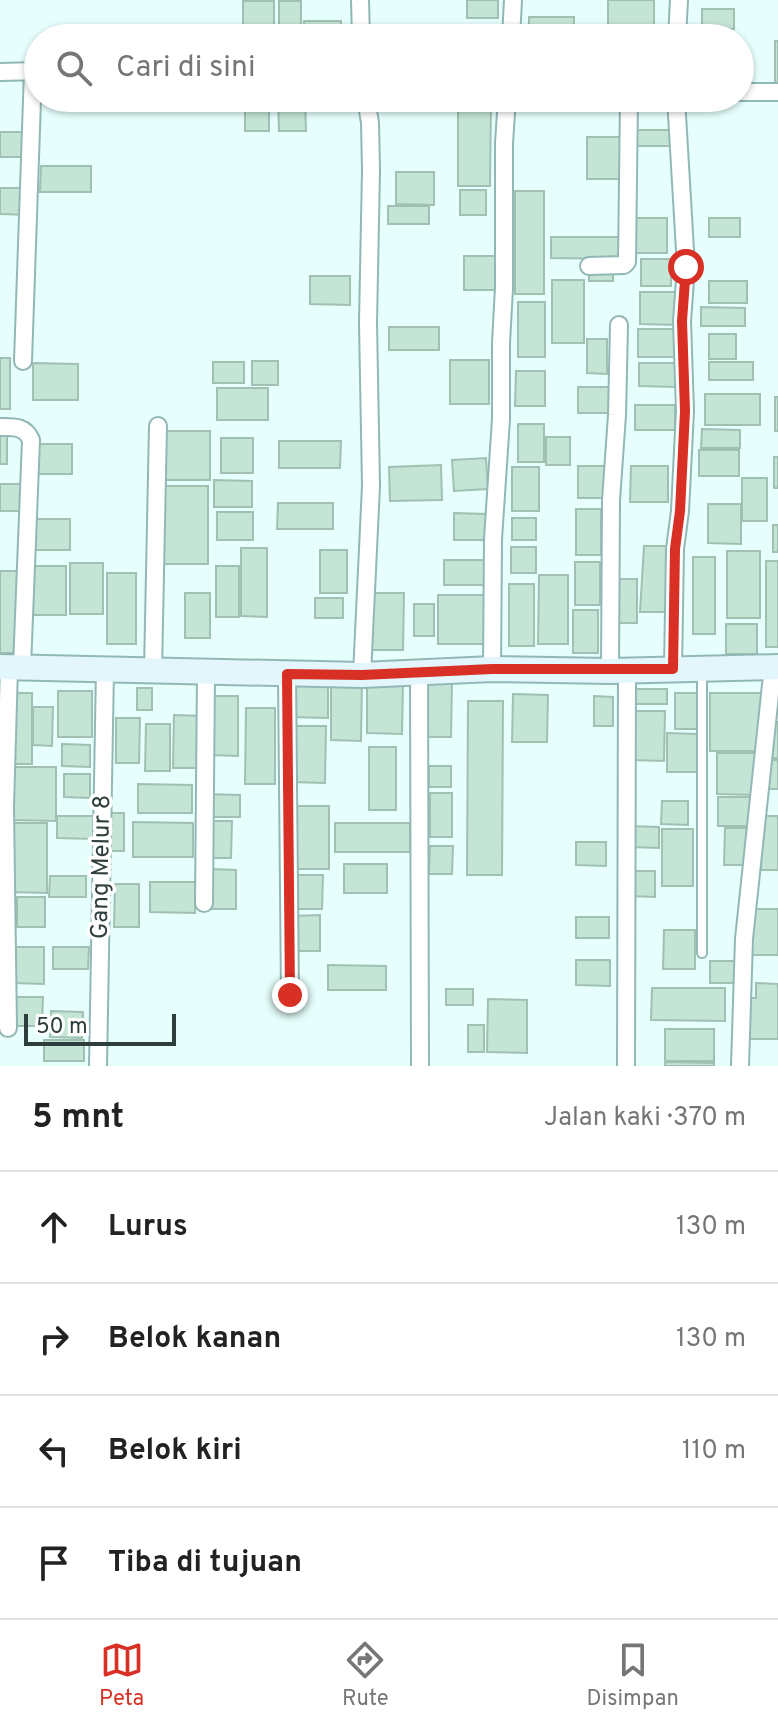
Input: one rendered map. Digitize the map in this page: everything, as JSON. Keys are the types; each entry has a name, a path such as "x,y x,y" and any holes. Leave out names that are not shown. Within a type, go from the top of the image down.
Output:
{"street":[{"path":"360,0 361,24"},
{"path":"512,24 513,0"},
{"path":"678,24 679,0"},
{"path":"0,72 24,71"},
{"path":"754,92 778,92"},
{"path":"23,361 34,112"},
{"path":"362,675 371,486 368,112"},
{"path":"492,669 493,539 501,419 506,112"},
{"path":"589,266 624,265 627,262 629,112"},
{"path":"673,669 675,549 685,411 682,321 686,267 677,112"},
{"path":"619,325 611,500 618,671 626,1066"},
{"path":"153,671 158,426"},
{"path":"0,427 22,428 31,440 10,667 5,807 8,1028"},
{"path":"10,667 362,675 492,669 618,671 775,666 744,939 740,1066"},
{"name":"Gang Melur 8","path":"98,1066 105,669"},
{"path":"204,903 206,673"},
{"path":"419,673 420,1066"},
{"path":"287,674 290,995"}],"lane":[{"path":"702,669 702,953"}],"building":[{"path":"467,0 498,0 498,18 467,18"},
{"path":"608,0 654,0 654,24 608,24"},
{"path":"243,1 274,1 274,24 243,24"},
{"path":"279,1 301,1 301,24 279,24"},
{"path":"702,9 734,9 734,24 702,24"},
{"path":"529,17 574,17 574,24 529,24"},
{"path":"304,21 341,21 341,24 304,24"},
{"path":"775,41 778,41 778,83 775,83"},
{"path":"245,112 269,112 269,131 245,131"},
{"path":"278,112 305,112 306,131 279,131"},
{"path":"458,112 491,112 490,186 458,186"},
{"path":"632,130 671,130 671,146 631,146"},
{"path":"0,132 30,132 30,157 0,157"},
{"path":"587,137 625,137 625,179 587,179"},
{"path":"41,166 91,166 91,192 40,192"},
{"path":"396,172 434,172 434,205 396,204"},
{"path":"0,188 29,188 29,215 0,214"},
{"path":"460,190 486,190 486,215 460,215"},
{"path":"515,191 544,191 544,294 515,294"},
{"path":"388,206 429,206 429,224 388,224"},
{"path":"631,218 667,218 667,253 631,253"},
{"path":"709,218 740,218 740,237 709,237"},
{"path":"551,237 622,237 622,259 551,258"},
{"path":"464,256 496,256 495,290 464,290"},
{"path":"641,259 671,259 671,286 641,286"},
{"path":"589,270 613,270 613,281 589,281"},
{"path":"310,276 350,276 350,305 310,304"},
{"path":"552,280 584,280 584,343 552,343"},
{"path":"709,281 747,281 747,303 709,303"},
{"path":"640,292 678,292 678,325 640,324"},
{"path":"518,302 545,302 545,357 518,357"},
{"path":"701,307 745,308 745,326 701,326"},
{"path":"389,327 439,327 439,350 389,350"},
{"path":"638,329 676,329 676,357 638,357"},
{"path":"709,334 736,334 736,359 709,359"},
{"path":"587,339 607,339 607,374 587,373"},
{"path":"0,358 10,358 10,409 0,409"},
{"path":"450,360 489,360 489,404 450,404"},
{"path":"252,361 278,361 278,385 252,385"},
{"path":"213,362 244,362 244,383 213,383"},
{"path":"709,362 753,362 753,380 709,380"},
{"path":"33,363 78,364 78,400 33,400"},
{"path":"639,363 676,363 676,387 639,386"},
{"path":"516,371 545,371 545,406 515,406"},
{"path":"578,387 610,387 609,413 578,413"},
{"path":"217,388 268,388 268,420 217,420"},
{"path":"705,394 760,394 760,425 705,425"},
{"path":"775,397 778,397 778,431 775,431"},
{"path":"635,405 675,405 675,430 635,430"},
{"path":"518,424 544,424 544,462 518,462"},
{"path":"702,429 740,430 740,448 701,448"},
{"path":"160,431 210,431 210,480 160,480"},
{"path":"0,432 7,432 7,464 0,464"},
{"path":"546,437 570,437 570,465 546,465"},
{"path":"221,438 253,438 253,473 221,473"},
{"path":"279,441 341,441 340,468 279,468"},
{"path":"37,444 72,444 72,474 37,474"},
{"path":"699,450 739,450 739,476 699,476"},
{"path":"774,457 778,457 778,488 774,488"},
{"path":"486,458 488,489 454,491 452,460"},
{"path":"441,465 442,500 390,501 389,467"},
{"path":"578,466 606,466 606,498 578,498"},
{"path":"631,466 668,466 668,502 630,502"},
{"path":"512,467 539,467 539,511 512,511"},
{"path":"742,478 767,478 767,521 742,521"},
{"path":"214,480 252,481 252,507 214,507"},
{"path":"0,484 23,484 23,511 0,511"},
{"path":"160,486 208,486 208,564 159,564"},
{"path":"278,503 333,503 333,529 277,529"},
{"path":"708,504 741,504 741,544 708,543"},
{"path":"576,509 601,509 601,555 576,555"},
{"path":"217,512 253,512 253,540 217,540"},
{"path":"454,513 486,514 486,540 454,540"},
{"path":"512,518 536,518 536,540 512,540"},
{"path":"32,519 70,519 70,550 32,550"},
{"path":"773,525 778,525 778,552 773,552"},
{"path":"644,546 670,546 670,612 640,612"},
{"path":"511,547 536,547 536,573 511,573"},
{"path":"241,548 267,548 267,617 241,616"},
{"path":"320,550 347,550 347,593 320,593"},
{"path":"727,551 760,551 760,618 727,618"},
{"path":"693,557 715,557 715,634 693,634"},
{"path":"444,560 487,560 487,585 444,585"},
{"path":"766,561 778,561 778,647 766,647"},
{"path":"575,562 600,562 600,605 575,605"},
{"path":"70,563 103,563 103,614 70,614"},
{"path":"28,566 66,566 66,615 28,615"},
{"path":"216,566 239,566 239,617 216,617"},
{"path":"0,571 21,571 21,653 0,653"},
{"path":"107,573 136,573 136,644 107,644"},
{"path":"539,575 568,575 568,644 538,644"},
{"path":"617,579 637,579 637,623 617,623"},
{"path":"509,584 534,584 534,646 509,646"},
{"path":"185,593 210,593 210,638 185,638"},
{"path":"370,593 404,593 403,650 370,650"},
{"path":"438,595 484,595 484,644 438,644"},
{"path":"315,598 343,598 343,618 315,618"},
{"path":"414,604 434,604 434,636 414,636"},
{"path":"573,610 598,610 598,653 573,653"},
{"path":"726,624 757,624 757,654 726,654"},
{"path":"331,678 362,678 361,741 331,740"},
{"path":"427,680 452,681 451,737 427,737"},
{"path":"367,682 403,683 402,734 367,733"},
{"path":"290,683 328,684 328,718 290,717"},
{"path":"137,688 152,688 152,710 137,710"},
{"path":"633,689 667,689 667,704 633,704"},
{"path":"58,691 92,691 92,737 58,737"},
{"path":"11,693 32,693 32,764 10,764"},
{"path":"675,693 697,693 697,729 675,729"},
{"path":"710,693 763,693 762,751 710,751"},
{"path":"513,694 548,695 547,742 512,742"},
{"path":"208,696 238,696 238,756 208,755"},
{"path":"594,696 613,697 613,726 594,726"},
{"path":"468,701 503,701 502,875 467,875"},
{"path":"33,707 53,707 52,746 33,745"},
{"path":"246,708 275,708 275,784 245,784"},
{"path":"633,711 665,711 664,761 632,760"},
{"path":"174,715 202,716 202,768 173,768"},
{"path":"116,718 140,718 139,763 116,763"},
{"path":"768,722 778,722 778,758 768,758"},
{"path":"146,724 170,724 170,771 145,771"},
{"path":"292,726 326,726 325,783 291,782"},
{"path":"667,733 698,734 698,772 667,772"},
{"path":"62,744 90,745 90,767 62,766"},
{"path":"369,747 396,747 396,810 369,810"},
{"path":"717,753 757,753 757,795 717,794"},
{"path":"768,760 778,760 778,789 768,789"},
{"path":"429,766 451,766 451,787 429,787"},
{"path":"10,767 56,767 56,821 10,820"},
{"path":"64,774 90,774 90,798 64,797"},
{"path":"138,784 192,785 192,813 138,813"},
{"path":"430,793 452,793 452,837 430,837"},
{"path":"206,794 240,795 240,817 206,817"},
{"path":"718,797 753,797 753,826 718,826"},
{"path":"662,801 688,801 688,825 661,824"},
{"path":"294,806 329,806 329,869 293,869"},
{"path":"106,813 124,813 124,851 106,851"},
{"path":"57,816 94,816 94,839 57,838"},
{"path":"762,816 778,816 778,870 761,870"},
{"path":"204,821 232,821 231,858 204,858"},
{"path":"133,822 193,823 193,857 133,857"},
{"path":"9,823 47,823 47,893 9,892"},
{"path":"335,823 410,823 410,852 335,852"},
{"path":"630,826 659,827 659,848 630,847"},
{"path":"725,828 751,828 750,865 724,865"},
{"path":"662,829 693,829 693,886 662,886"},
{"path":"576,842 606,842 606,866 576,865"},
{"path":"430,846 453,846 452,874 429,874"},
{"path":"344,864 387,864 387,893 344,893"},
{"path":"210,869 236,870 236,909 209,909"},
{"path":"628,871 655,871 655,897 628,896"},
{"path":"291,875 323,875 322,909 291,909"},
{"path":"50,876 86,876 86,897 49,897"},
{"path":"150,882 195,882 195,913 150,912"},
{"path":"115,884 139,884 139,927 114,927"},
{"path":"17,897 45,897 45,927 17,927"},
{"path":"751,909 778,909 778,955 751,955"},
{"path":"320,915 320,951 294,951 294,916"},
{"path":"576,917 609,917 609,938 576,938"},
{"path":"664,930 695,930 695,969 663,969"},
{"path":"13,947 44,947 44,984 13,983"},
{"path":"53,947 89,947 88,969 53,969"},
{"path":"576,960 610,960 610,986 576,985"},
{"path":"710,961 736,961 736,983 710,983"},
{"path":"328,965 386,966 386,990 328,990"},
{"path":"756,983 778,984 778,1039 747,1039 748,998 756,998"},
{"path":"652,988 725,988 725,1021 651,1020"},
{"path":"446,989 473,989 473,1005 446,1005"},
{"path":"12,997 43,997 42,1026 12,1026"},
{"path":"488,999 527,1000 527,1053 487,1052"},
{"path":"51,1011 83,1012 82,1038 50,1037"},
{"path":"468,1025 484,1025 484,1052 468,1052"},
{"path":"665,1029 714,1029 714,1061 665,1061"},
{"path":"44,1040 84,1040 84,1061 44,1061"},
{"path":"665,1062 714,1063 714,1066 665,1066"}],"route":[{"path":"290,995 287,674 673,669 675,549 685,411 682,321 686,267"}]}
